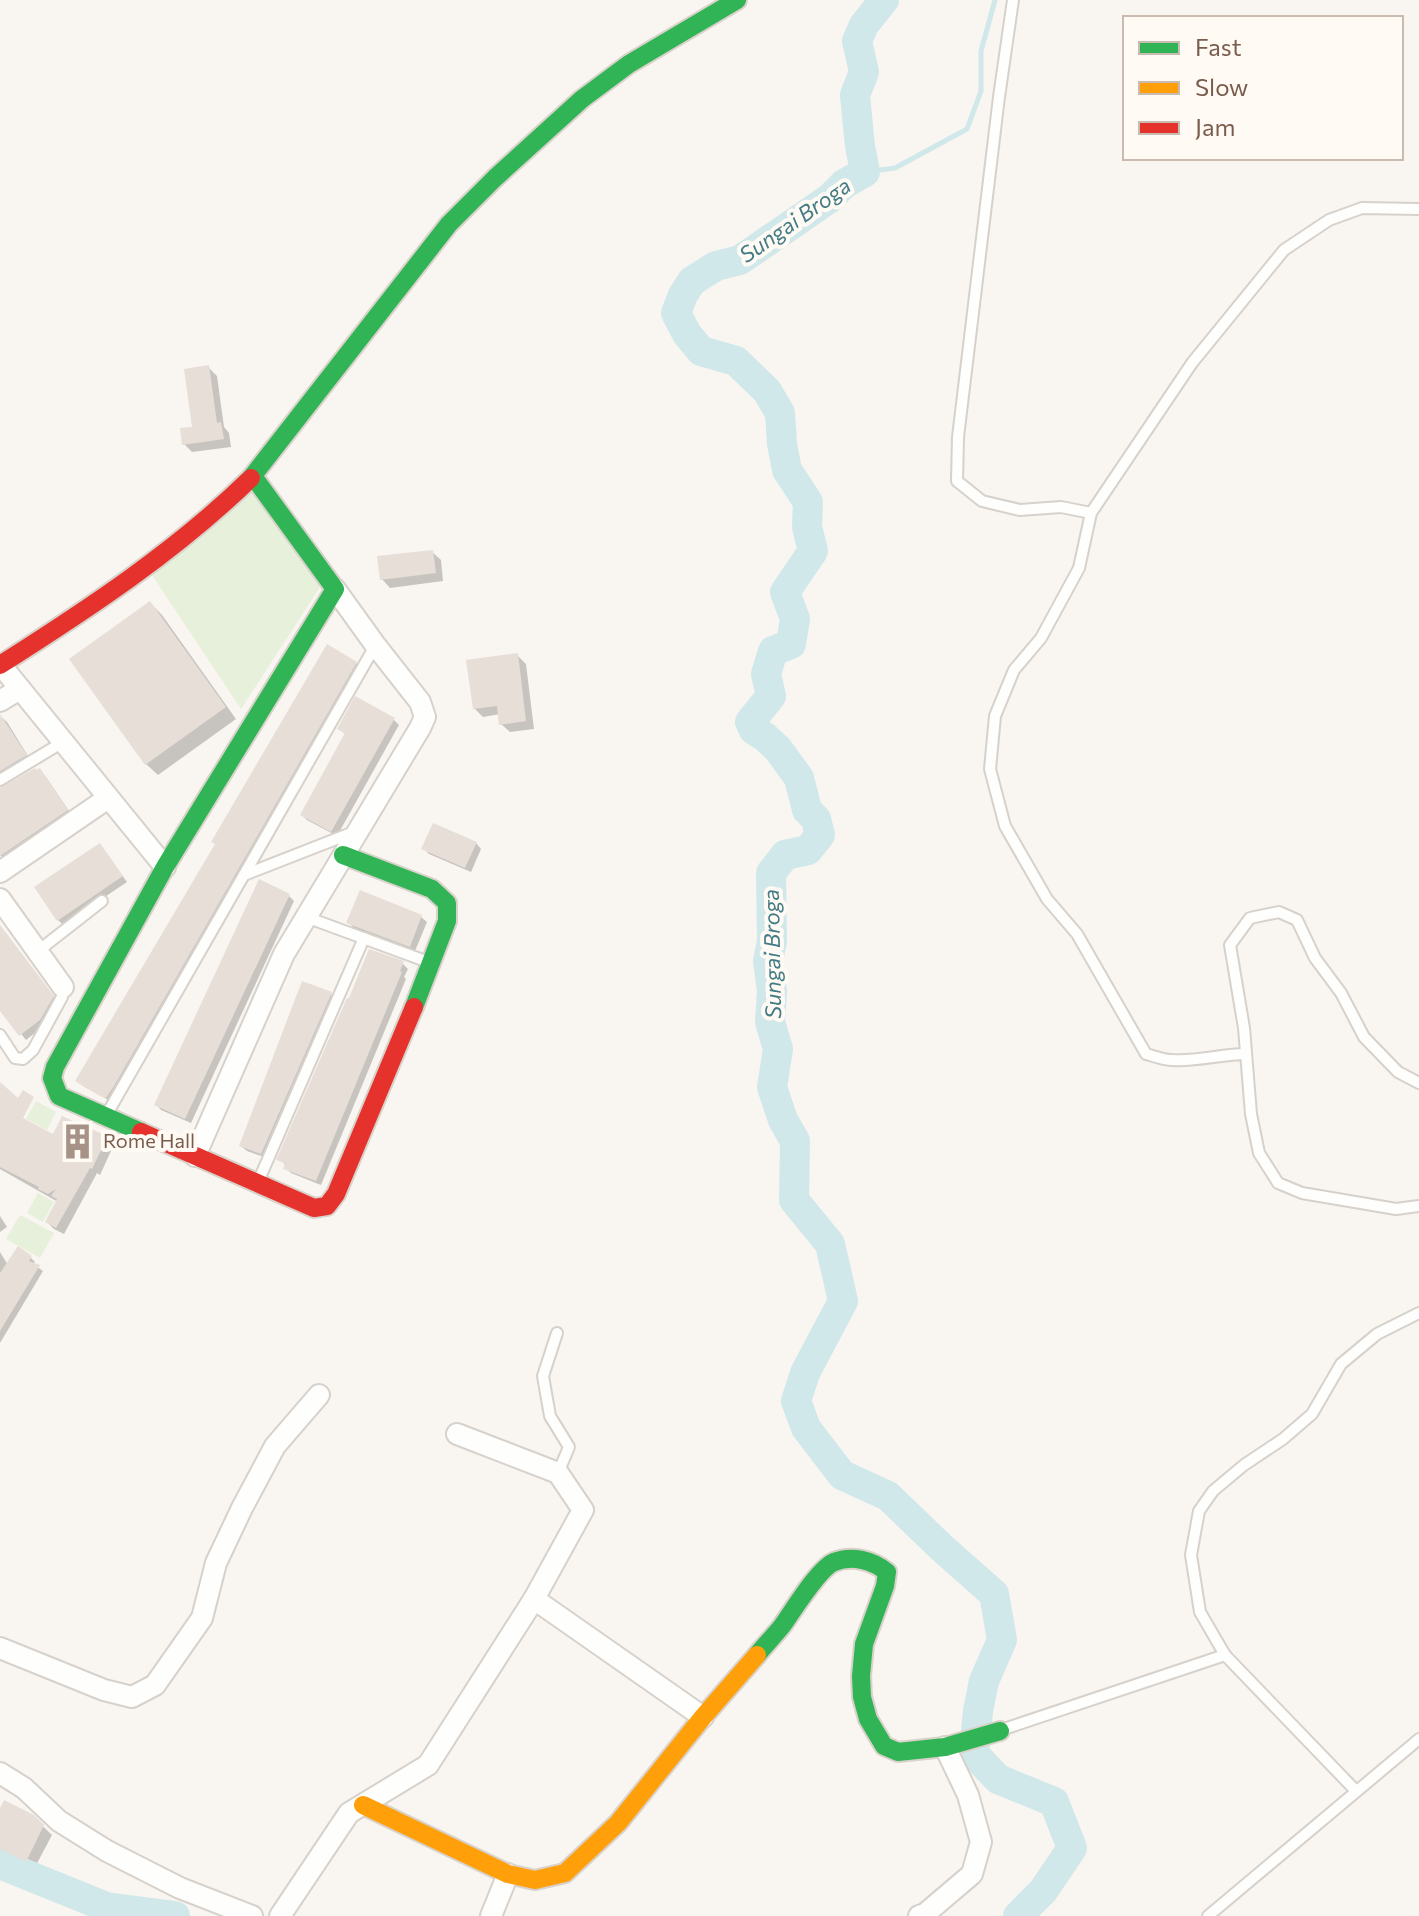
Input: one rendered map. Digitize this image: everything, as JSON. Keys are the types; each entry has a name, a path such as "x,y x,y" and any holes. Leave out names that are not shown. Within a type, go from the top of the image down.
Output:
{"street":[{"path":"165,867 0,664 87,610 214,514 253,476 449,224 495,178 582,99 629,64 737,0"},
{"path":"195,1156 284,954 425,717 420,702 253,476"},
{"path":"335,589 165,867 55,1067 52,1078 59,1096 314,1208 327,1206 336,1194 447,921 447,903 432,889 343,855"},
{"path":"0,701 20,689"},
{"path":"0,872 108,798"},
{"path":"0,899 63,987"},
{"path":"0,1648 104,1690 132,1697 155,1685 202,1618 216,1563 275,1446 319,1395"},
{"path":"280,1916 349,1813 428,1765 534,1599 583,1510 558,1473 457,1434"},
{"path":"363,1805 508,1874 535,1880 565,1873 618,1823 780,1628 821,1572 831,1563 851,1558 877,1564 887,1572 864,1644 861,1676 868,1719 884,1746 898,1752 951,1745 1000,1731"},
{"path":"534,1599 703,1717"},
{"path":"919,1916 972,1874 981,1842 951,1745"},
{"path":"0,1773 24,1788 59,1821 107,1851 180,1888 252,1916"},
{"path":"491,1916 508,1874"}],"lane":[{"path":"1013,0 958,437 957,481 982,501 1020,510 1061,507 1091,513"},
{"path":"1246,1054 1170,1060 1146,1054 1077,934 1047,899 1005,826 990,769 995,716 1014,670 1041,638 1079,568 1091,513 1192,363 1284,250 1329,220 1362,208 1419,209"},
{"path":"106,1116 376,646"},
{"path":"0,780 63,742"},
{"path":"244,875 357,831"},
{"path":"38,951 102,901"},
{"path":"1419,1083 1398,1072 1364,1037 1341,993 1315,958 1297,920 1279,912 1250,918 1230,945 1244,1028 1251,1114 1259,1153 1278,1183 1302,1193 1396,1209 1419,1206"},
{"path":"306,917 432,963"},
{"path":"258,1183 364,938"},
{"path":"0,1035 15,1058 23,1059 33,1050 62,997 63,987"},
{"path":"1356,1791 1225,1655 1200,1612 1191,1555 1199,1511 1213,1491 1312,1414 1341,1364 1377,1334 1419,1313"},
{"path":"557,1333 543,1376 550,1416 569,1447 558,1473"},
{"path":"1000,1731 1225,1655"},
{"path":"1208,1916 1419,1739"}],"green space":[{"path":"253,490 320,587 241,709 152,575"},
{"path":"36,1101 56,1112 47,1130 26,1119"},
{"path":"38,1193 54,1202 43,1222 27,1213"},
{"path":"20,1215 54,1233 40,1258 6,1239"}],"building":[{"path":"209,365 217,423 221,422 224,439 182,445 180,428 192,427 184,369"},
{"path":"433,550 436,573 380,580 377,556"},
{"path":"150,601 226,707 145,765 69,659"},
{"path":"327,644 357,662 114,1086 106,1098 100,1096 75,1081 215,844 211,842"},
{"path":"518,653 526,721 499,725 497,706 473,709 466,660"},
{"path":"355,696 395,718 331,832 300,815 345,733 337,729"},
{"path":"0,714 27,755 0,771"},
{"path":"40,768 68,810 0,856 0,788"},
{"path":"433,823 477,842 465,868 421,849"},
{"path":"100,843 123,876 57,921 34,887"},
{"path":"259,879 290,894 185,1119 154,1105"},
{"path":"360,890 422,915 410,947 346,923"},
{"path":"0,925 54,996 40,1020 19,1036 0,1011"},
{"path":"369,949 404,961 402,972 316,1181 283,1169 285,1163 276,1160"},
{"path":"302,981 332,992 261,1154 239,1146"},
{"path":"0,1082 18,1098 23,1090 34,1097 23,1118 53,1134 62,1116 105,1135 102,1140 105,1142 92,1169 56,1228 45,1222 57,1199 51,1196 56,1189 48,1194 0,1167"},
{"path":"18,1246 32,1256 29,1261 40,1265 0,1331 0,1273"},
{"path":"4,1800 34,1815 44,1825 26,1862 0,1849 0,1808"}],"waterway":[{"name":"Sungai Broga","path":"884,0 864,25 857,41 864,72 855,95 865,172 740,260 716,266 692,281 676,313 701,351 736,361 767,391 780,413 787,470 808,502 807,527 813,551 785,592 795,619 791,644 773,651 766,674 771,696 750,722 754,730 778,749 799,778 807,810 816,819 820,835 808,850 785,855 771,873 772,941 768,961 772,991 770,1022 778,1049 772,1087 783,1120 795,1141 794,1200 830,1244 843,1301 805,1373 796,1401 806,1428 842,1475 888,1496 994,1594 1002,1640 984,1681 974,1754 998,1779 1054,1802 1072,1848 1043,1891 1018,1916"},
{"path":"865,172 895,168 967,129 981,91 981,51 995,0"},
{"path":"0,1864 106,1907 175,1916"}],"traffic: fast":[{"path":"251,478 449,224 495,178 582,99 629,64 737,0"},
{"path":"141,1132 59,1096 52,1078 55,1067 165,867 335,589 253,476"},
{"path":"343,855 432,889 447,903 447,921 414,1007"},
{"path":"757,1655 828,1566 848,1559 875,1564 887,1572 864,1644 862,1697 868,1719 884,1746 898,1752 945,1747 1000,1731"}],"traffic: slow":[{"path":"363,1805 508,1874 535,1880 565,1873 618,1823 757,1655"}],"traffic: jam":[{"path":"0,665 98,601 161,555 251,478"},
{"path":"141,1132 314,1208 327,1206 336,1194 414,1007"}],"place":[{"name":"Rome Hall","path":"77,1141"}]}
